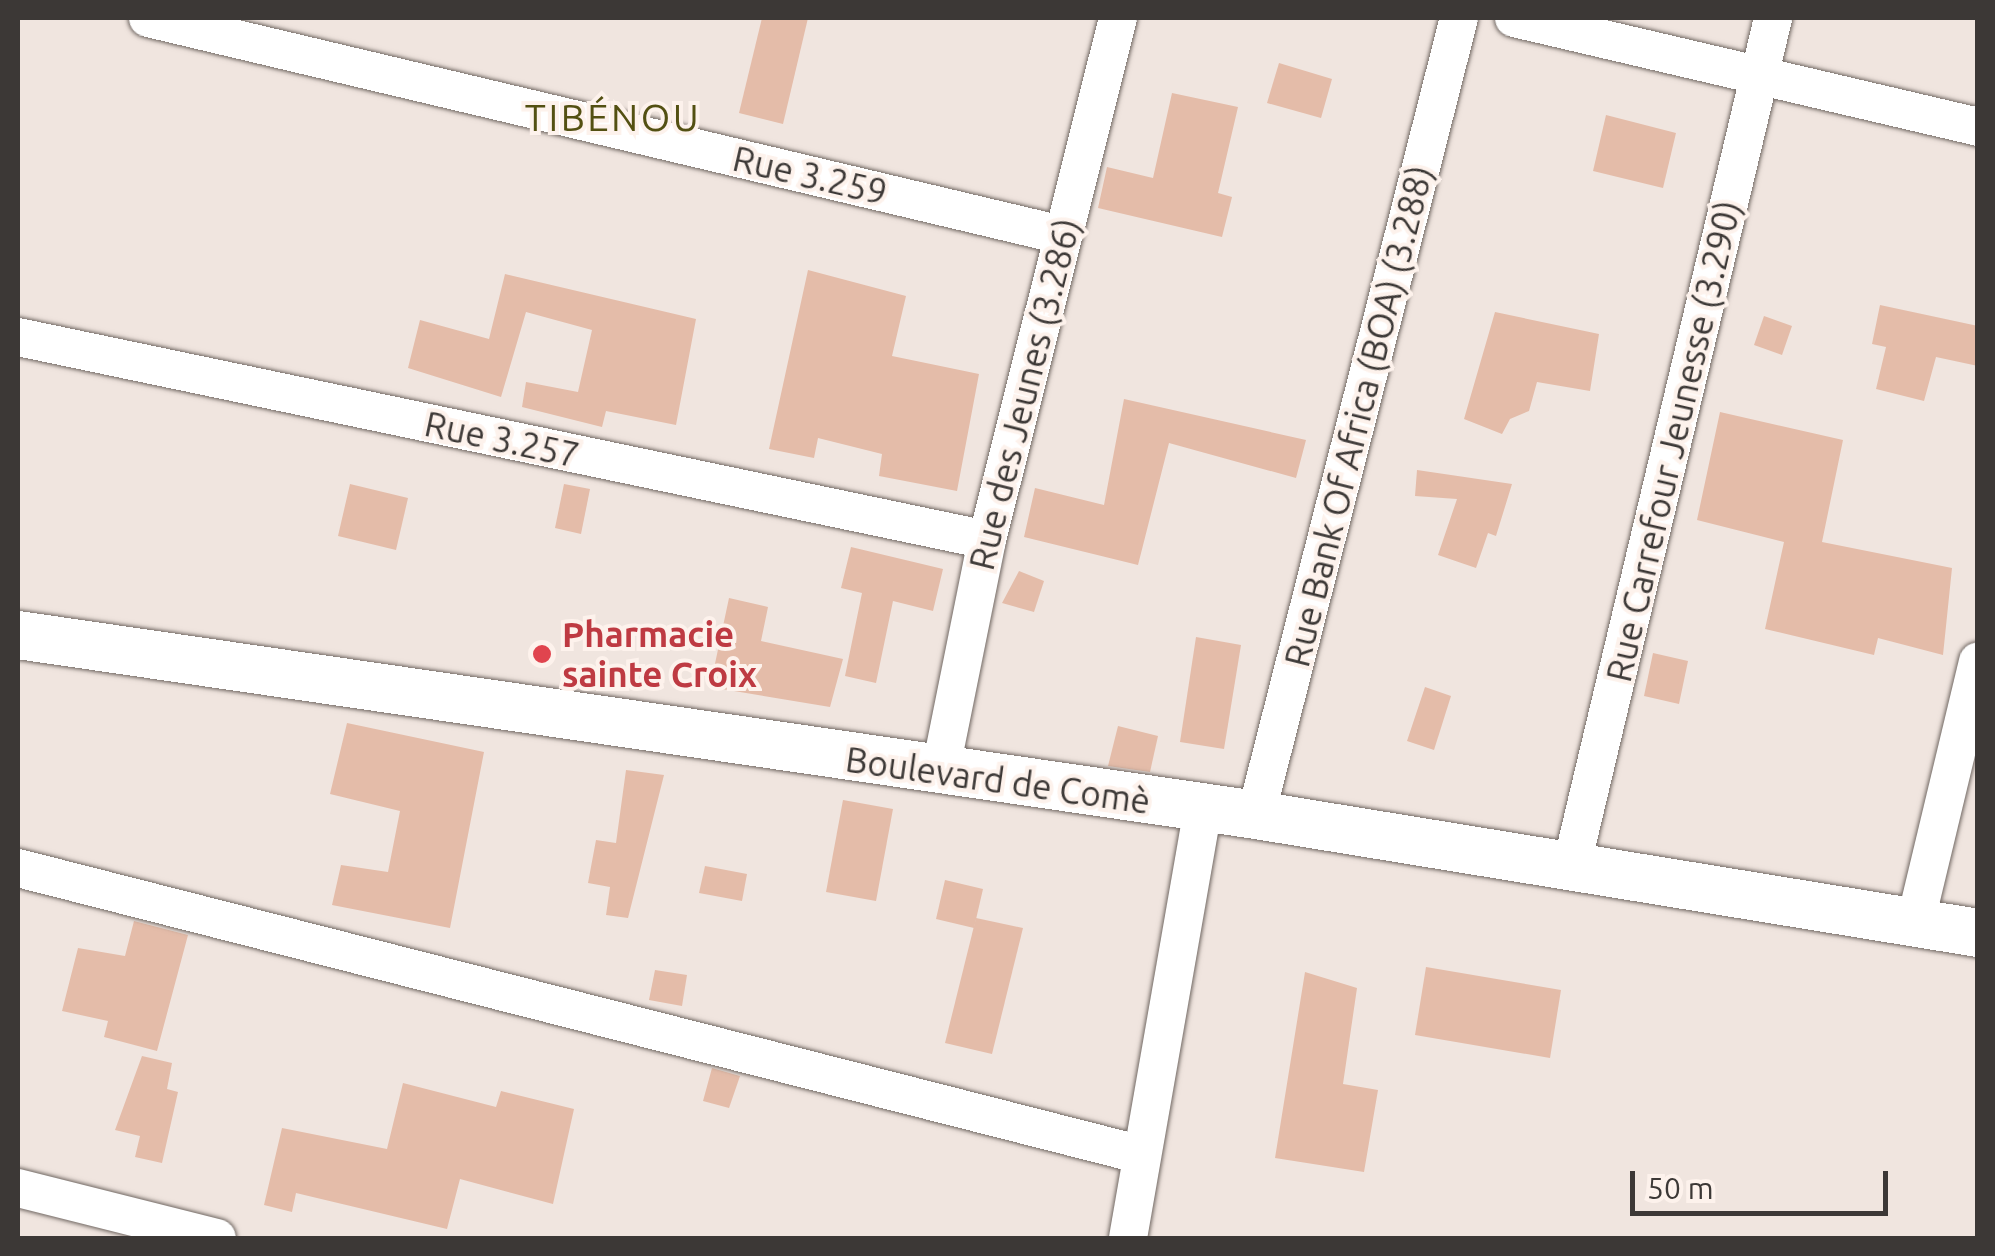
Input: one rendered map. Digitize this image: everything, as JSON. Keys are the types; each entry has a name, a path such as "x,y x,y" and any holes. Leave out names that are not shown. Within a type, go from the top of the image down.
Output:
{"main road":[{"name":"Boulevard de Comè","path":"18,635 940,773 1256,815 1978,933"}],"street":[{"name":"Rue 3.259","path":"148,18 1062,235"},
{"name":"Rue des Jeunes (3.286)","path":"940,773 987,540 1118,18"},
{"name":"Rue Bank Of Africa (BOA) (3.288)","path":"1256,815 1459,18"},
{"path":"1514,18 1978,127"},
{"name":"Rue Carrefour Jeunesse (3.290)","path":"1572,864 1773,18"},
{"name":"Rue 3.257","path":"18,337 987,540"},
{"path":"1916,924 1978,660"},
{"path":"1128,1238 1138,1154 1203,809"},
{"path":"18,868 1138,1154"},
{"path":"18,1188 216,1238"}],"building":[{"path":"762,18 808,18 783,124 739,113"},
{"path":"1279,63 1332,79 1321,118 1267,103"},
{"path":"1172,93 1238,107 1218,193 1232,197 1222,237 1098,208 1107,167 1153,178"},
{"path":"1606,115 1676,133 1663,188 1593,171"},
{"path":"808,270 906,296 892,356 979,374 957,491 879,476 882,454 818,438 814,458 769,449"},
{"path":"505,274 696,319 676,425 606,411 602,427 522,407 526,382 578,392 592,330 526,312 501,397 408,368 420,320 489,339"},
{"path":"1880,305 1978,326 1978,366 1936,357 1924,401 1876,389 1886,347 1872,344"},
{"path":"1495,312 1599,334 1590,391 1537,382 1529,411 1510,419 1502,434 1464,419"},
{"path":"1764,316 1792,326 1782,355 1754,345"},
{"path":"1124,399 1306,440 1296,478 1169,443 1138,565 1024,537 1035,488 1104,505"},
{"path":"1720,412 1843,440 1822,542 1952,568 1943,655 1878,638 1874,655 1765,629 1784,542 1697,520"},
{"path":"1417,470 1512,484 1496,536 1488,533 1476,568 1438,555 1457,499 1415,496"},
{"path":"350,484 408,498 396,550 338,536"},
{"path":"564,484 590,489 581,534 555,528"},
{"path":"851,547 943,569 933,611 893,601 876,683 845,676 862,593 841,588"},
{"path":"1019,571 1044,581 1034,612 1002,603"},
{"path":"729,598 768,607 761,641 843,659 830,707 710,687"},
{"path":"1196,637 1241,645 1224,749 1180,742"},
{"path":"1653,653 1688,661 1679,704 1644,696"},
{"path":"1425,687 1451,696 1434,750 1407,741"},
{"path":"347,723 484,752 450,928 332,905 341,865 388,872 400,811 330,794"},
{"path":"1118,726 1158,736 1150,772 1108,766"},
{"path":"626,770 664,775 628,918 606,915 610,887 588,883 596,840 616,843"},
{"path":"843,800 893,809 876,901 826,892"},
{"path":"705,866 747,874 742,901 699,893"},
{"path":"945,880 983,889 974,928 936,919"},
{"path":"976,918 1023,928 992,1054 945,1043"},
{"path":"134,921 188,935 157,1051 104,1037 108,1021 62,1011 78,948 125,956"},
{"path":"1426,967 1561,990 1550,1058 1415,1035"},
{"path":"655,970 687,975 682,1006 649,1000"},
{"path":"1305,972 1357,988 1343,1084 1378,1090 1364,1172 1275,1158"},
{"path":"142,1056 172,1063 167,1089 178,1092 162,1163 135,1157 140,1136 115,1130"},
{"path":"712,1068 740,1076 729,1108 703,1101"},
{"path":"403,1083 496,1107 501,1091 574,1109 553,1204 460,1179 447,1229 296,1193 292,1212 264,1205 282,1128 387,1149"}],"place":[{"name":"Pharmacie sainte Croix","path":"542,654"}],"district":[{"name":"TIBÉNOU","path":"613,118"}]}
